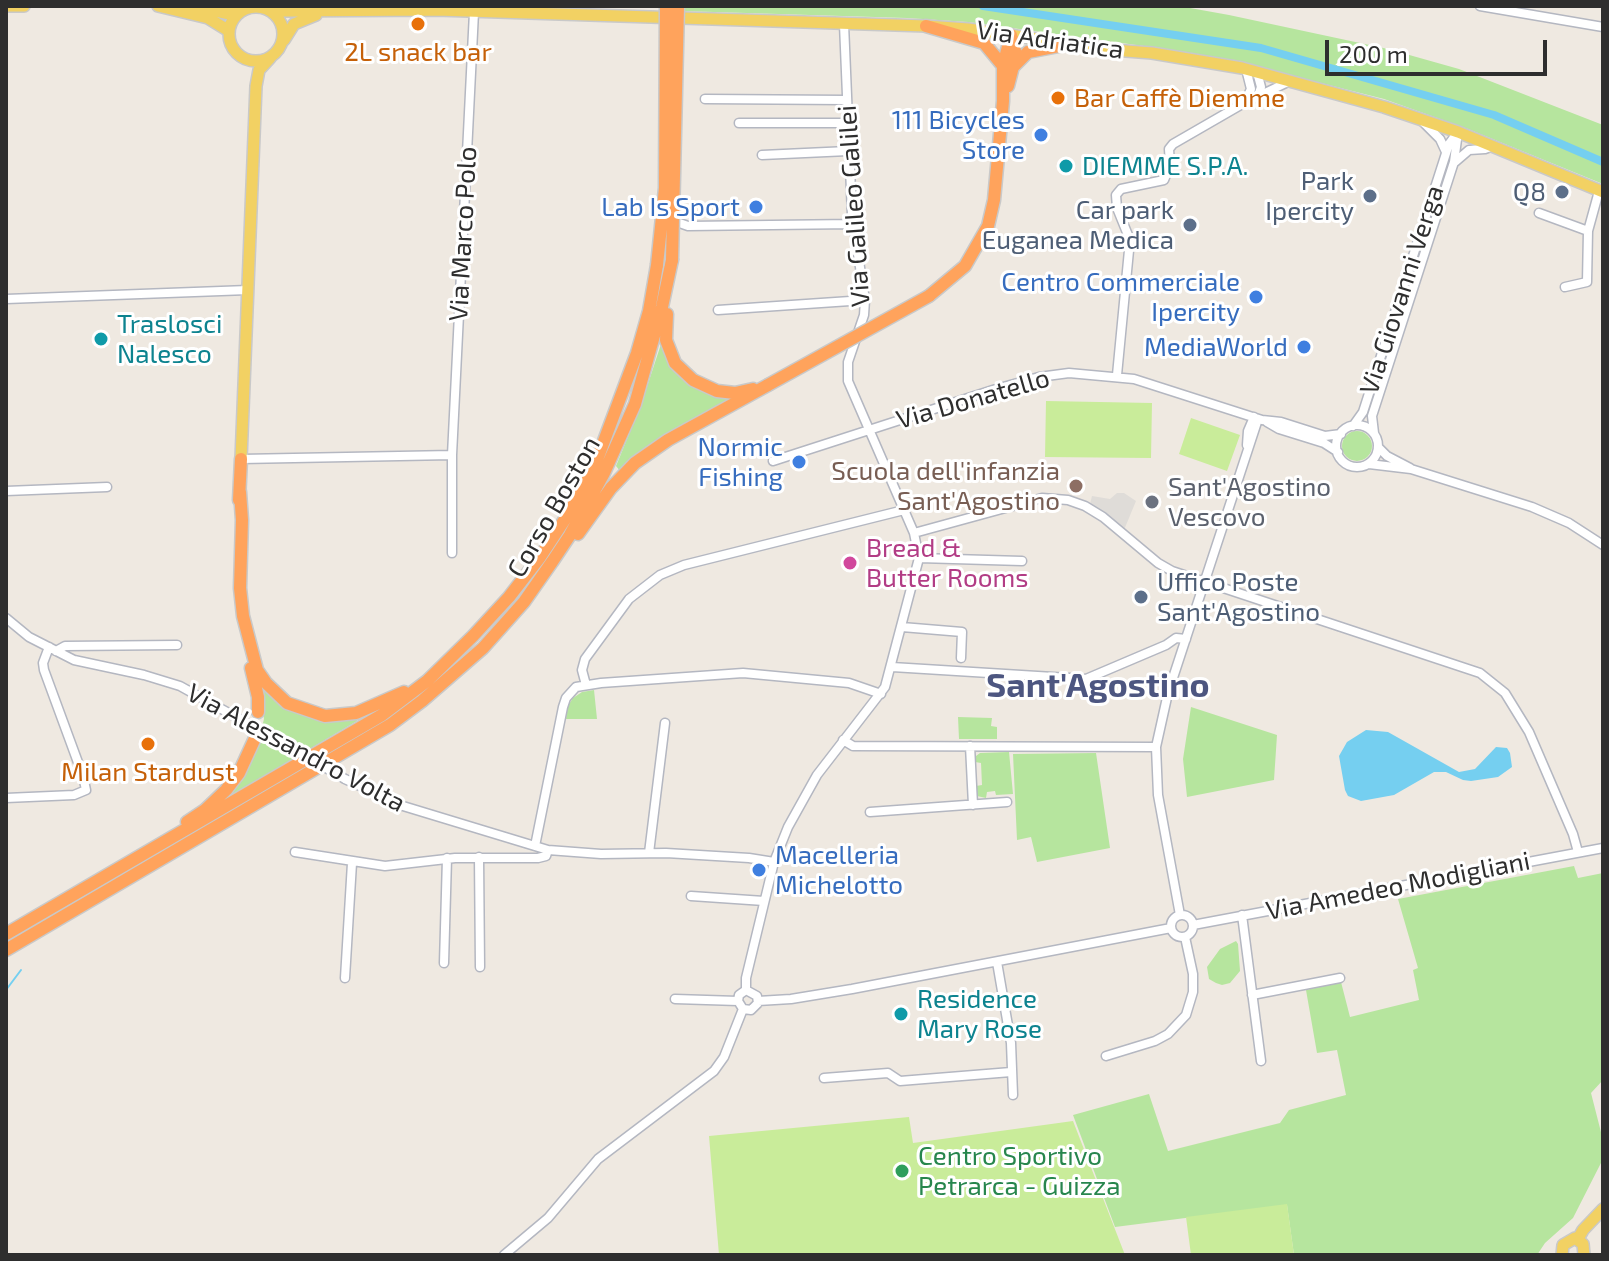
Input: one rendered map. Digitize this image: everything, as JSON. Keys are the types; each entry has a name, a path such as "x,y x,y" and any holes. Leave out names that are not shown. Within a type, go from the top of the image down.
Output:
{"highway":[{"name":"Corso Boston","path":"6,934 382,715 427,681 509,597 567,516 595,465 621,401 649,311 665,188 666,6"},
{"name":"Corso Boston","path":"6,950 390,725 483,648 524,602 570,535 604,473 635,404 662,307 672,260 678,6"},
{"path":"926,26 984,43 1008,66"},
{"path":"524,602 549,574 611,488 635,463 668,440 929,296 965,266 982,240 994,200 1011,35"},
{"path":"1008,66 1028,52 1069,44"},
{"path":"672,260 672,286 665,325 666,340 675,363 693,380 717,391 735,393 768,385"},
{"path":"241,459 234,587 237,618 258,697 258,712"},
{"path":"240,492 240,588 245,628 257,670 276,694 300,709 325,716 356,713 427,681"},
{"path":"130,864 147,847 205,810 226,790 239,773 256,736"}],"main road":[{"path":"6,6 24,6"},
{"path":"158,6 208,18 229,31"},
{"path":"192,6 230,14 256,6 272,11 283,26 282,44 259,70 256,86 241,459"},
{"name":"Via Adriatica","path":"272,11 437,10 926,26 1152,53 1290,80 1420,119 1601,191"},
{"name":"Via Adriatica","path":"282,44 294,24 331,11"},
{"path":"240,12 229,31 233,48 252,70 256,86"},
{"path":"245,59 270,58"},
{"path":"1578,1239 1603,1209"},
{"path":"1562,1255 1565,1242 1571,1239 1578,1239 1585,1247 1584,1255"}],"street":[{"path":"1480,6 1603,27"},
{"path":"1552,18 1553,6"},
{"name":"Via Marco Polo","path":"452,553 452,455 474,12"},
{"name":"Via Galileo Galilei","path":"504,1255 548,1218 598,1159 698,1084 714,1071 724,1057 740,1005 739,995 746,990 746,978 774,862 788,827 817,775 881,694 892,667 919,558 914,533 853,393 847,371 851,349 864,315 865,300 848,151 844,24"},
{"path":"1252,71 1261,87 1258,96"},
{"path":"1244,103 1251,89 1252,71"},
{"path":"1117,375 1130,240 1117,208 1116,195 1121,189 1164,180 1170,165 1171,146 1290,80"},
{"path":"705,99 846,100"},
{"name":"Via Giovanni Verga","path":"1420,119 1437,135 1446,153"},
{"path":"739,123 847,123"},
{"name":"Via Giovanni Verga","path":"1353,426 1363,412 1446,153 1452,137 1458,132"},
{"name":"Via Giovanni Verga","path":"1374,433 1372,416 1381,381 1454,162 1458,132"},
{"name":"Via Giovanni Verga","path":"1454,162 1469,150 1493,146"},
{"path":"762,155 848,151"},
{"path":"1565,287 1587,282 1588,231 1601,191"},
{"path":"1539,213 1588,231"},
{"path":"669,220 688,226 854,224"},
{"path":"6,299 248,290"},
{"path":"718,310 865,300"},
{"name":"Via Donatello","path":"869,430 1039,377 1069,373 1117,375 1324,443 1338,452 1349,465 1411,469"},
{"path":"1241,414 1252,432"},
{"path":"1252,432 1261,420"},
{"path":"1180,915 1158,795 1156,747 1168,693 1252,432 1261,420"},
{"name":"Via Donatello","path":"1261,420 1281,422 1325,436 1341,434"},
{"path":"1338,452 1341,434 1353,426 1365,427 1374,433 1378,447 1369,464"},
{"path":"773,461 869,430"},
{"name":"Via Donatello","path":"1378,447 1387,456 1411,469 1552,515 1603,545"},
{"path":"241,459 452,455"},
{"path":"6,491 107,487"},
{"path":"914,533 1042,498 1056,498 1096,512 1158,563 1204,582 1464,667 1492,681 1505,693 1529,732 1578,852"},
{"path":"586,685 582,670 585,659 629,599 660,575 684,565 904,510"},
{"path":"919,558 1022,561"},
{"name":"Via Alessandro Volta","path":"8,618 53,649 90,665 144,675 180,686 345,779 403,806 548,850 749,858 774,862"},
{"path":"902,627 962,632 961,658"},
{"path":"892,667 1086,679 1176,638 1186,639"},
{"path":"90,665 91,645"},
{"name":"Via Alessandro Volta","path":"53,649 91,645 177,645"},
{"path":"6,798 74,795 86,790 44,670 43,663 53,649"},
{"path":"535,846 563,707 572,690 586,685 743,673 849,683 881,694"},
{"path":"649,853 665,723"},
{"path":"843,740 853,746 1156,747"},
{"path":"970,746 973,805"},
{"path":"870,812 1007,802"},
{"name":"Via Amedeo Modigliani","path":"1193,925 1603,848"},
{"name":"Via Alessandro Volta","path":"295,852 385,866 447,858 538,858 546,856 548,850"},
{"path":"479,857 480,967"},
{"path":"444,963 447,858"},
{"path":"345,978 352,863"},
{"path":"691,896 764,901"},
{"path":"1180,915 1189,918 1193,925 1191,933 1185,937 1176,936 1171,928 1172,921 1180,915"},
{"path":"1242,915 1261,1061"},
{"path":"675,999 740,1005 751,1010 758,1001 852,989 1171,928"},
{"path":"1106,1056 1155,1041 1168,1034 1186,1015 1193,992 1193,974 1185,937"},
{"path":"997,962 1011,1043 1013,1095"},
{"path":"1252,995 1340,978"},
{"path":"746,990 754,993 758,1001"},
{"path":"824,1078 888,1073 900,1081 1011,1072"}],"green space":[{"path":"682,6 1179,6 1229,15 1388,49 1459,69 1603,125 1603,184 1468,129 1384,99 1242,63 968,22 682,11"},
{"path":"663,338 673,363 717,392 766,386 621,472 616,466 641,405"},
{"path":"1046,401 1152,403 1151,458 1045,457"},
{"path":"1191,418 1240,435 1227,471 1179,454"},
{"path":"1357,431 1367,436 1372,446 1367,456 1357,461 1347,456 1342,446 1347,436"},
{"path":"266,688 297,711 356,716 357,721 232,795 229,791 257,746 264,719 261,691"},
{"path":"594,690 597,719 566,719 567,707 573,698 582,692"},
{"path":"1191,707 1277,735 1274,780 1187,797 1183,759"},
{"path":"958,717 992,718 991,726 997,727 997,739 959,739"},
{"path":"1009,752 1013,794 996,795 995,791 987,792 986,798 977,796 976,786 982,785 981,763 975,762 976,756 980,753"},
{"path":"1096,753 1110,848 1037,862 1031,837 1017,840 1013,754"},
{"path":"1574,866 1578,878 1603,873 1603,1080 1591,1093 1603,1140 1603,1159 1573,1218 1545,1243 1537,1255 1294,1255 1287,1205 1115,1227 1073,1115 1149,1094 1168,1151 1280,1123 1289,1110 1346,1095 1337,1050 1317,1053 1306,990 1341,982 1350,1017 1419,1000 1413,970 1418,968 1398,899"},
{"path":"1236,941 1240,971 1230,983 1222,985 1209,979 1207,967 1220,949"},
{"name":"Centro Sportivo Petrarca - Guizza","path":"909,1117 913,1143 1073,1121 1125,1255 719,1255 709,1136"},
{"path":"1287,1204 1294,1255 1191,1255 1186,1217"}],"shaded area":[{"path":"1117,493 1124,493 1136,501 1124,530 1090,504 1092,496 1110,499"}],"water":[{"path":"1366,730 1388,732 1459,772 1475,769 1496,747 1507,748 1512,767 1498,777 1471,781 1446,772 1434,772 1394,795 1361,801 1348,796 1345,790 1339,756 1347,742"}],"waterway":[{"path":"983,6 1261,48 1494,115 1603,162"},
{"path":"6,990 21,970"}],"place":[{"name":"2L snack bar","path":"418,24"},
{"name":"Bar Caffè Diemme","path":"1058,98"},
{"name":"111 Bicycles Store","path":"1041,135"},
{"name":"DIEMME S.P.A.","path":"1066,166"},
{"name":"Q8","path":"1562,192"},
{"name":"Park Ipercity","path":"1370,196"},
{"name":"Lab Is Sport","path":"756,207"},
{"name":"Car park Euganea Medica","path":"1190,225"},
{"name":"Centro Commerciale Ipercity","path":"1256,297"},
{"name":"Traslosci Nalesco","path":"101,339"},
{"name":"MediaWorld","path":"1304,347"},
{"name":"Normic Fishing","path":"799,462"},
{"name":"Scuola dell'infanzia Sant'Agostino","path":"1076,486"},
{"name":"Sant'Agostino Vescovo","path":"1152,502"},
{"name":"Bread & Butter Rooms","path":"850,563"},
{"name":"Uffico Poste Sant'Agostino","path":"1141,597"},
{"name":"Milan Stardust","path":"148,744"},
{"name":"Macelleria Michelotto","path":"759,870"},
{"name":"Residence Mary Rose","path":"901,1014"},
{"name":"Centro Sportivo Petrarca - Guizza","path":"902,1171"}],"district":[{"name":"Sant'Agostino","path":"1098,686"}]}
